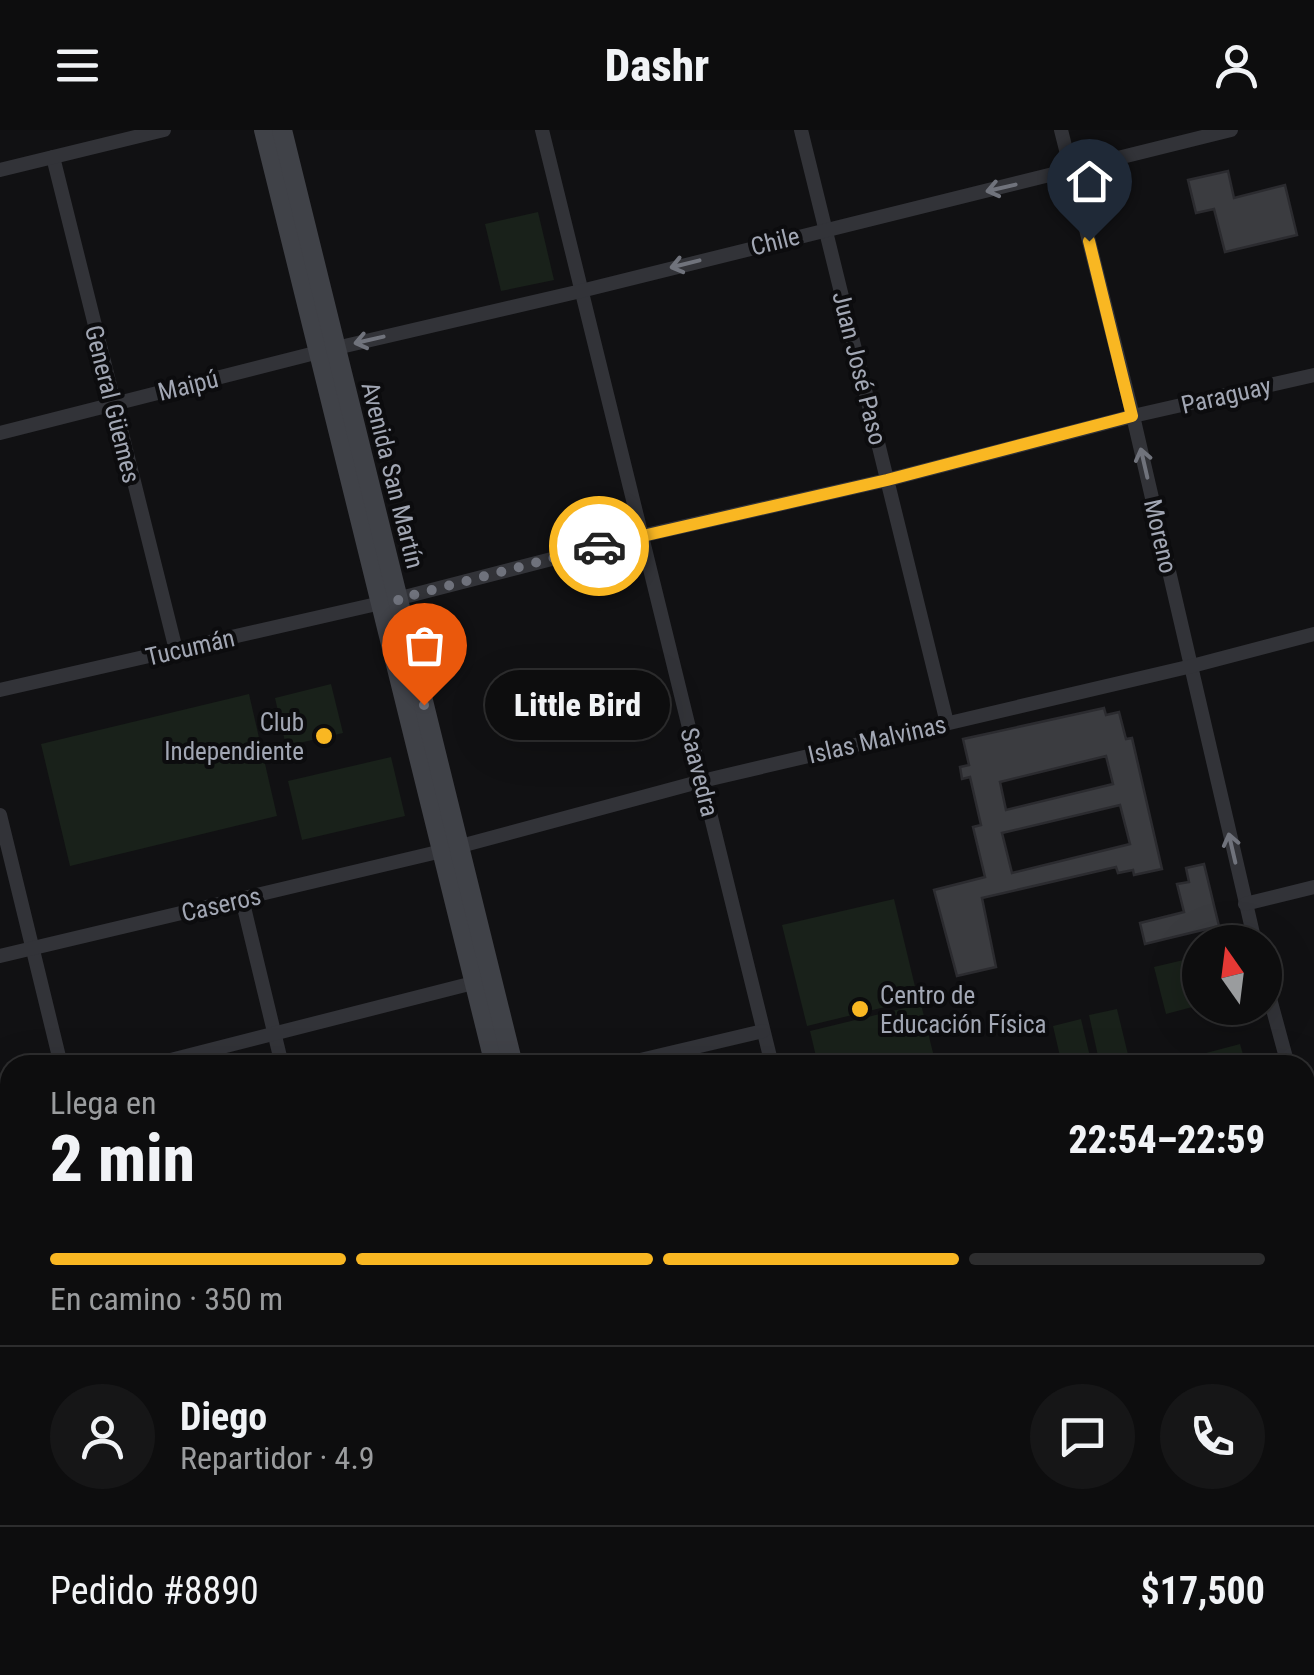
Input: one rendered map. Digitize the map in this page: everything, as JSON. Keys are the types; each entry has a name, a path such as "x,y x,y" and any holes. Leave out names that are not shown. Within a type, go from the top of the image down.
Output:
{"main road":[{"name":"Avenida San Martín","path":"264,130 327,350 483,981 509,1055"},
{"name":"Avenida San Martín","path":"282,130 327,350"},
{"name":"Avenida San Martín","path":"483,981 494,1055"}],"street":[{"path":"0,170 164,130"},
{"name":"Saavedra","path":"542,130 769,1055"},
{"name":"Juan José Paso","path":"801,130 947,723"},
{"name":"Moreno","path":"1061,130 1192,666 1251,925"},
{"name":"Chile","path":"327,350 1231,130"},
{"name":"General Güemes","path":"53,157 176,650"},
{"name":"Maipú","path":"0,434 327,350"},
{"name":"Paraguay","path":"389,601 1132,416 1314,375"},
{"name":"Tucumán","path":"0,690 389,601"},
{"name":"Islas Malvinas","path":"450,849 702,781 1314,634"},
{"path":"0,814 59,1055"},
{"name":"Caseros","path":"0,956 450,849"},
{"path":"1245,904 1314,887"},
{"path":"242,899 279,1055"},
{"path":"191,1055 483,981"},
{"path":"1277,1025 1285,1055"},
{"path":"663,1055 763,1032"}],"shaded area":[{"path":"538,212 554,280 501,291 485,224"},
{"path":"331,684 343,733 286,746 275,698"},
{"path":"249,694 277,816 70,866 41,744"},
{"path":"391,757 405,816 302,840 288,781"},
{"path":"894,899 918,999 807,1026 782,925"},
{"path":"1182,960 1182,1010 1166,1014 1154,967"},
{"path":"921,1004 934,1055 816,1055 810,1031"},
{"path":"1117,1009 1128,1055 1098,1055 1089,1015"},
{"path":"1081,1019 1090,1055 1060,1055 1053,1026"},
{"path":"1240,1044 1243,1055 1199,1055"}],"building":[{"path":"1228,171 1234,198 1285,185 1297,235 1225,252 1214,209 1196,213 1188,180"},
{"path":"1104,708 1106,715 1119,712 1126,739 1132,738 1162,869 1134,875 1133,870 1118,873 1116,867 982,898 996,967 957,976 934,890 985,877 973,827 981,825 970,777 962,779 960,767 969,765 963,739","holes":["1106,756 1113,784 1006,810 1000,782","1120,805 1130,844 1012,873 1002,833"]},
{"path":"1204,864 1219,925 1182,925 1182,935 1145,944 1140,923 1184,912 1177,884 1189,882 1186,868"}],"way so far":[{"path":"424,705 398,599 599,546"}],"place":[{"name":"Little Bird","path":"424,705"},
{"name":"Club Independiente","path":"324,736"},
{"name":"Centro de Educación Física","path":"860,1009"}],"route":[{"path":"599,546 887,480 1132,416 1089,241"}]}
